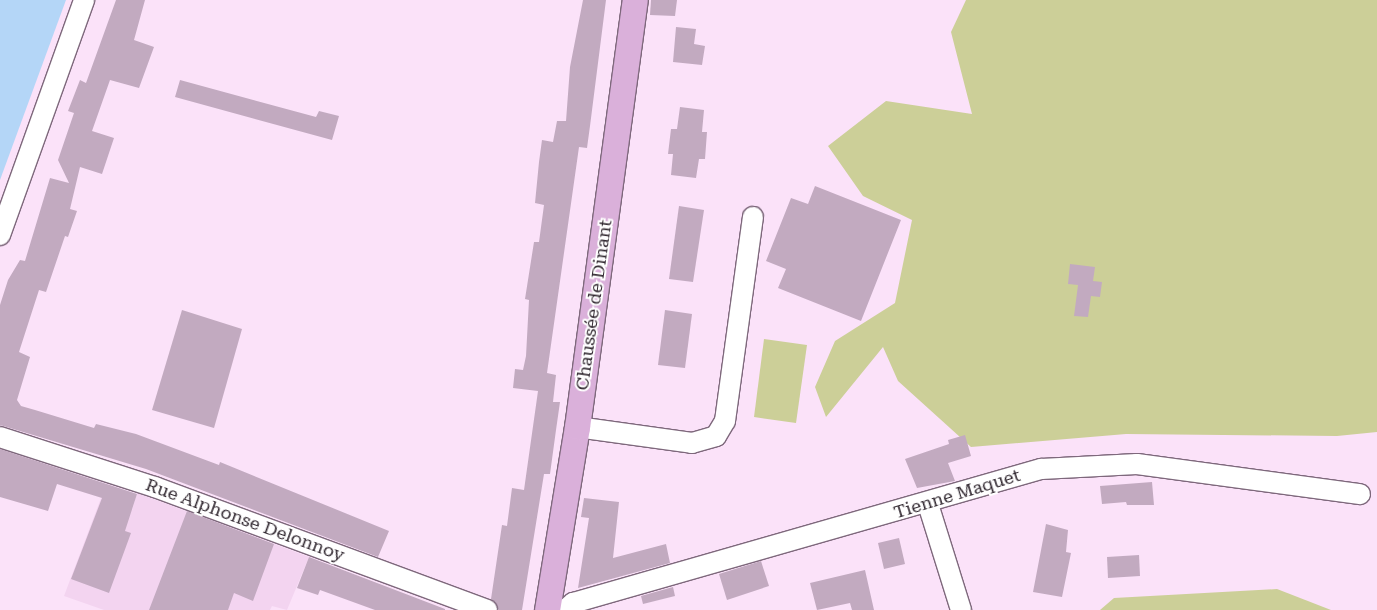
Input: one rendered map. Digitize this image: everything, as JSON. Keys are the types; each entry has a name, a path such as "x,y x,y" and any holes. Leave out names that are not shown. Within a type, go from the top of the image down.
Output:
{"main road":[{"name":"Chaussée de Dinant","path":"547,610 577,427 634,0"}],"street":[{"path":"0,235 84,0"},
{"path":"577,427 692,443 716,436 725,421 753,217"},
{"name":"Rue Alphonse Delonnoy","path":"0,437 155,486 488,610"},
{"name":"Tienne Maquet","path":"566,610 573,603 928,504 1041,469 1137,464 1360,494"},
{"path":"928,504 961,610"}],"shaded area":[{"path":"137,493 309,557 287,610 272,606 270,610 104,610 64,596 101,498 132,510"}],"green space":[{"path":"966,0 1377,0 1377,432 1337,436 1126,434 971,447 898,381 883,347 826,417 815,387 835,341 895,303 912,220 863,196 828,146 886,101 972,114 951,32"},
{"path":"764,339 807,345 796,423 754,417"},
{"path":"1277,589 1331,610 1100,610 1114,598"}],"water":[{"path":"0,0 66,0 0,180"}],"building":[{"path":"116,0 145,0 134,40 154,47 139,88 110,80 92,131 114,138 102,174 80,167 70,209 77,211 68,237 65,236 46,292 39,290 19,352 30,357 17,400 21,406 94,428 96,424 136,434 219,465 220,462 389,531 378,557 146,469 0,425 0,305 8,280 20,260 25,261 50,178 69,183 58,160 74,113 68,111 80,80 86,83"},
{"path":"583,0 606,0 587,148 579,147 547,373 556,375 553,402 560,402 550,474 544,474 522,610 499,610 491,599 502,525 507,526 512,488 524,490 538,391 513,388 515,369 523,370 526,356 529,300 525,299 534,242 539,242 544,205 535,203 542,140 553,142 557,121 566,121 570,67"},
{"path":"651,0 677,0 675,16 650,15"},
{"path":"676,27 696,29 694,44 705,46 702,65 673,62"},
{"path":"180,80 316,117 319,111 339,116 332,140 175,97"},
{"path":"680,107 704,110 702,132 707,132 705,159 699,159 696,178 671,175 673,154 668,154 671,129 677,129"},
{"path":"815,186 901,220 861,321 778,288 786,269 766,261 791,198 808,204"},
{"path":"679,206 704,210 693,282 669,279"},
{"path":"1070,264 1095,267 1093,281 1102,282 1100,297 1091,296 1088,317 1074,316 1078,285 1068,284"},
{"path":"182,310 242,329 214,428 152,410"},
{"path":"665,310 692,314 685,368 658,365"},
{"path":"965,435 971,456 948,463 955,481 917,488 905,459 949,444 948,440"},
{"path":"0,449 137,494 125,531 131,533 109,593 71,579 102,498 57,484 48,511 0,497"},
{"path":"1152,482 1154,505 1127,505 1126,502 1102,504 1100,486"},
{"path":"584,498 619,502 613,558 666,544 670,563 578,588 589,518 581,517"},
{"path":"187,511 274,544 253,601 234,593 228,610 149,610"},
{"path":"1046,524 1068,530 1066,552 1071,553 1062,597 1033,592"},
{"path":"899,538 905,564 884,569 878,543"},
{"path":"1139,555 1140,576 1108,578 1107,557"},
{"path":"309,557 445,610 375,610 320,590 318,595 297,588"},
{"path":"761,561 769,586 727,600 719,574"},
{"path":"865,570 874,610 852,610 850,603 817,610 810,583"},
{"path":"673,587 675,596 643,604 641,596"}]}
